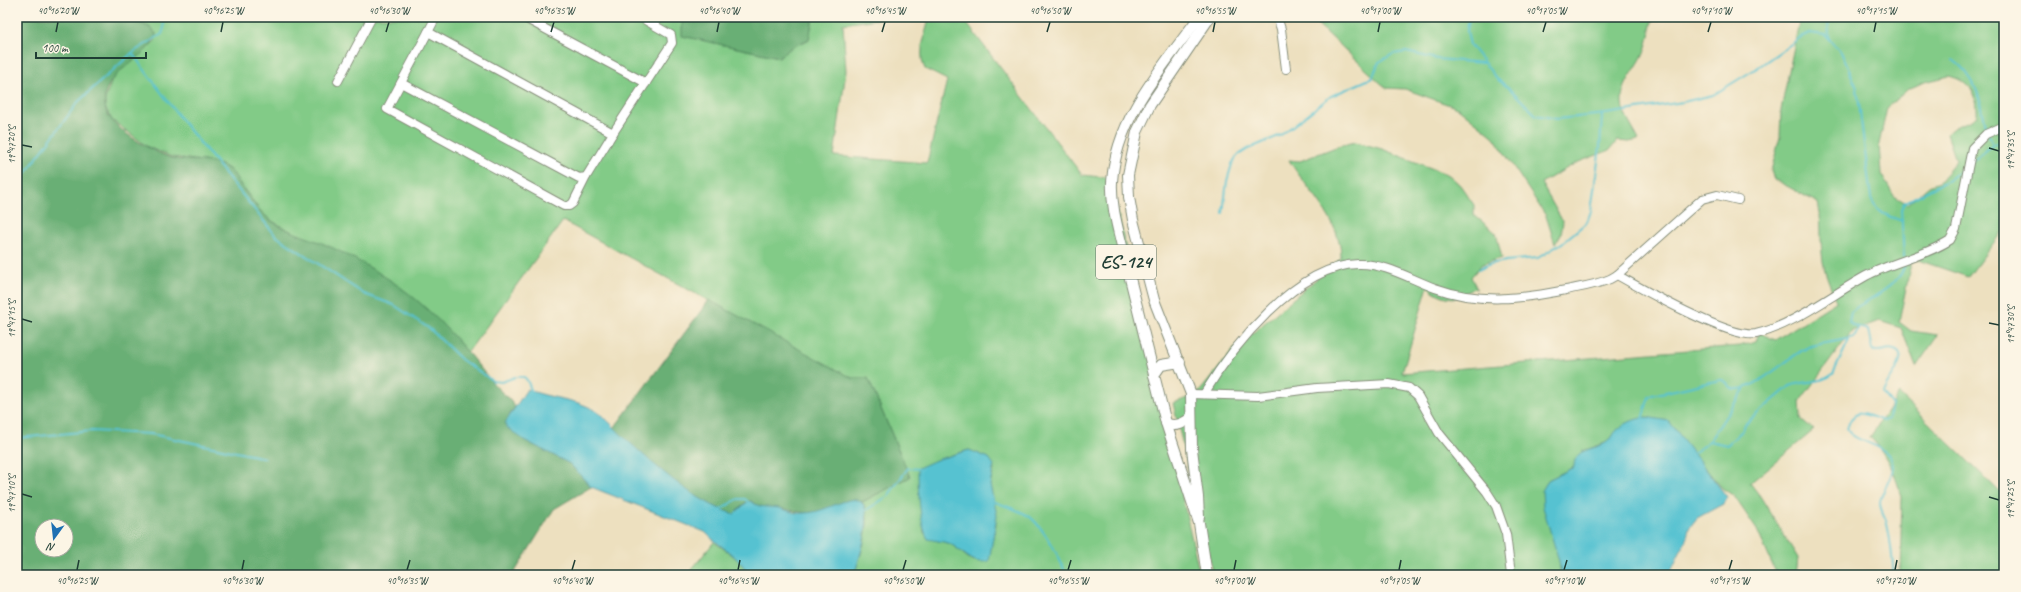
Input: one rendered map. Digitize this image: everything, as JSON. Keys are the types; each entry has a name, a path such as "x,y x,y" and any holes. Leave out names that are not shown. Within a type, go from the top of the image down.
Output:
{"main road":[{"name":"ES-124","path":"1199,17 1136,106 1124,131 1114,161 1112,183 1114,212 1166,423 1198,523 1207,575"},
{"name":"ES-124","path":"1198,523 1198,497 1192,449 1191,394 1180,362 1154,300 1130,208 1128,175 1138,132 1150,105 1210,17"},
{"path":"1154,374 1161,365 1180,362"},
{"path":"1166,423 1180,425 1191,418"}],"street":[{"path":"338,81 372,17"},
{"path":"436,17 387,110 564,206 569,206 573,203 586,177 613,133 672,43 671,35 640,17"},
{"path":"523,17 646,83"},
{"path":"1277,17 1281,29 1286,68"},
{"path":"428,32 613,133"},
{"path":"401,83 571,174 579,178 586,177"},
{"path":"1617,275 1674,306 1726,327 1752,334 1784,324 1872,274 1950,240 1956,228 1972,148 1986,134 2004,126"},
{"path":"1204,394 1236,348 1277,304 1310,280 1335,268 1357,264 1372,264 1452,294 1482,299 1500,300 1548,293 1603,282 1617,275 1702,199 1717,195 1738,200"},
{"path":"1191,394 1258,396 1317,388 1389,384 1409,388 1418,396 1438,433 1487,492 1496,506 1506,534 1511,575"}],"green space":[{"path":"17,17 127,17 151,28 156,34 152,43 144,52 117,75 109,84 105,94 105,107 108,115 114,123 133,138 154,151 164,155 172,158 214,163 229,169 258,208 270,220 286,229 327,245 357,260 410,294 448,330 495,385 513,403 515,407 508,417 524,440 570,464 591,487 554,509 513,575 17,575"},
{"path":"127,17 682,17 683,36 779,57 792,47 809,39 813,17 890,17 843,24 846,71 834,156 927,163 947,80 925,69 923,63 922,50 929,17 962,17 1082,175 1110,178 1200,575 854,575 863,548 867,527 866,509 862,502 910,477 868,378 852,378 563,221 468,352 419,302 272,221 262,213 228,168 211,162 172,157 148,147 112,120 105,107 105,99 112,80 119,71 155,41 156,34 151,28","holes":["969,450 989,458 994,469 990,485 996,524 988,561 975,561 966,557 950,544 934,539 924,533 918,485 936,460"]},
{"path":"682,17 813,17 809,39 792,47 779,57 682,36"},
{"path":"1310,17 1653,17 1645,50 1627,82 1622,95 1624,112 1639,140 1629,142 1617,141 1610,150 1576,163 1541,183 1563,222 1561,234 1555,244 1546,216 1494,137 1458,108 1405,89 1386,88"},
{"path":"1800,17 2004,17 2004,229 1968,277 1912,258 1899,322 1911,331 1938,335 1916,367 1901,328 1879,321 1852,331 1800,401 1801,419 1814,430 1750,483 1760,496 1798,558 1796,575 1777,575 1757,530 1734,496 1722,488 1664,420 1658,421 1646,417 1616,432 1608,442 1583,451 1574,467 1548,480 1561,575 1213,575 1173,403 1194,396 1200,391 1235,348 1341,258 1340,244 1336,231 1322,206 1289,160 1300,161 1341,145 1356,142 1382,149 1449,175 1460,185 1474,205 1474,215 1496,233 1502,258 1482,264 1471,277 1477,289 1473,288 1459,297 1451,298 1438,294 1428,286 1402,373 1739,346 1756,342 1759,332 1775,340 1837,301 1825,272 1821,247 1818,203 1774,179 1771,171 1780,137 1781,110","holes":["1949,76 1957,78 1968,85 1972,90 1976,101 1977,116 1970,121 1953,128 1947,134 1956,160 1939,182 1929,186 1908,204 1894,196 1881,174 1879,144 1887,108 1908,89 1925,82"]},
{"path":"709,300 852,378 868,378 910,477 862,502 843,502 822,511 804,512 765,507 757,505 751,501 746,502 734,514 702,500 670,478 640,452 614,428"},
{"path":"1899,394 2004,496 2004,575 1900,575 1902,496 1893,471 1880,448 1870,437"},
{"path":"714,542 738,560 749,575 687,575"}],"water":[{"path":"527,389 544,395 580,403 596,411 649,460 676,482 705,501 734,514 747,502 751,501 754,504 761,506 779,508 800,513 809,513 849,500 859,501 865,507 867,517 863,544 854,575 749,575 740,562 705,532 591,487 570,464 524,440 506,427 505,423"},
{"path":"1646,417 1669,421 1727,497 1723,504 1697,518 1689,528 1687,538 1669,575 1561,575 1559,561 1543,507 1542,491 1548,480 1574,467 1575,460 1582,452 1603,444 1611,439 1616,431 1626,424"},
{"path":"969,450 989,458 994,465 990,485 997,515 989,561 983,562 972,560 950,544 928,539 923,524 920,505 918,468 936,460"}],"waterway":[{"path":"17,185 78,102 132,53 162,34 164,28 163,17"},
{"path":"1469,17 1467,31 1470,45 1497,79 1509,88 1536,115 1557,119 1606,114 1683,102 1713,95 1757,68 1801,37 1809,33 1825,35 1841,52 1857,88 1871,199 1880,211 1888,216 1902,221"},
{"path":"1828,17 1829,38"},
{"path":"1223,213 1227,181 1232,164 1237,156 1248,149 1281,135 1331,96 1372,78 1379,62 1393,54 1406,52 1437,59 1483,63"},
{"path":"132,53 184,123 276,236 364,294 394,305 430,329 462,360 493,381 502,382 515,377 524,377 527,380 532,392"},
{"path":"1953,60 1968,74 1973,83 1983,111 1987,131"},
{"path":"1478,270 1490,264 1538,258 1562,243 1587,222 1591,211 1600,147 1602,115"},
{"path":"1989,135 1993,145"},
{"path":"1973,161 1994,144 2004,142"},
{"path":"1904,257 1901,209 1904,203 1948,180 1965,168"},
{"path":"1894,575 1889,534 1880,503 1893,469 1892,463 1886,452 1855,437 1847,429 1850,421 1858,414 1868,415 1884,421 1889,419 1892,404 1883,393 1899,363 1900,357 1899,353 1891,349 1878,351 1872,350 1868,330 1854,326 1849,322 1851,312 1893,283 1899,277 1903,270 1904,264"},
{"path":"1642,419 1649,397 1652,395 1720,380 1723,380 1731,388 1740,389 1760,380 1792,357 1809,347 1854,337 1859,327"},
{"path":"1709,441 1727,445 1743,430 1745,424 1790,386 1818,381 1833,374 1849,340"},
{"path":"1694,453 1709,441 1745,388"},
{"path":"17,438 92,431 151,434 265,458"},
{"path":"865,511 888,496 908,468 919,469"},
{"path":"720,510 738,499 745,499 748,502"},
{"path":"992,501 1027,515 1032,519 1050,542 1066,575"},
{"path":"1556,575 1562,571"}]}
